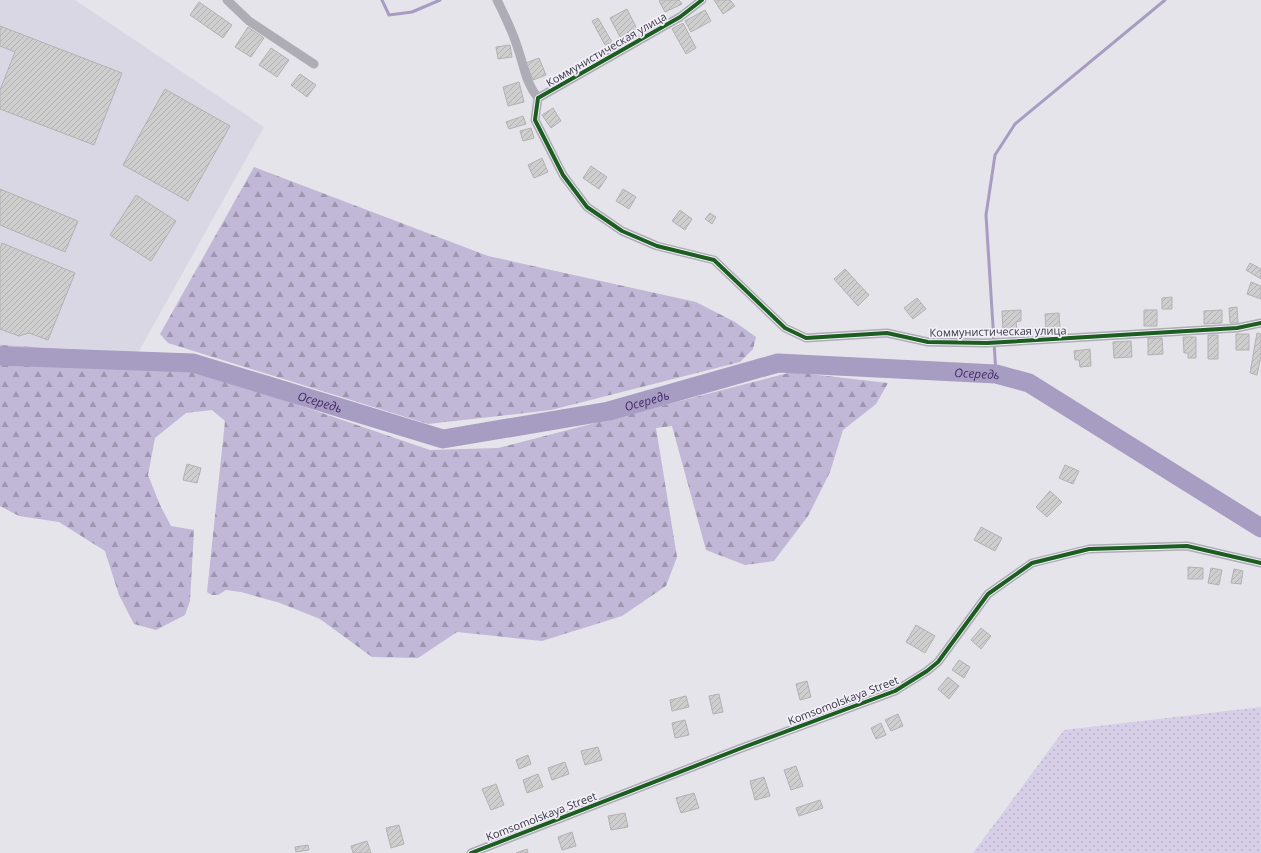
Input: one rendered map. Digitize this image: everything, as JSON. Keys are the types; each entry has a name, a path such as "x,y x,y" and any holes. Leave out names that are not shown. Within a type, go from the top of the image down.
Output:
{"street":[{"path":"227,0 250,21 314,64"},
{"path":"497,0 505,13 519,51 529,86 538,98"},
{"name":"Коммунистическая улица","path":"702,0 680,17 538,98 535,120 563,175 586,207 622,231 657,246 714,260 785,328 806,338 887,334 928,342 1006,342 1237,328 1261,324"},
{"name":"Komsomolskaya Street","path":"471,853 739,749 895,691 927,671 938,662 988,594 1032,563 1088,549 1187,546 1261,563"}],"shaded area":[{"path":"0,0 75,0 264,127 138,353 0,345"},
{"path":"1261,707 1261,853 973,853 1064,730"}],"green space":[{"path":"254,167 488,256 696,302 735,322 756,337 753,349 740,362 551,410 428,424 168,343 160,334"},
{"path":"0,345 138,353 240,385 430,450 498,448 792,372 888,383 876,404 843,430 830,472 808,516 774,561 745,565 706,550 672,426 656,428 677,557 666,586 622,616 542,641 457,632 418,658 372,657 320,619 280,603 241,592 226,590 218,595 212,595 207,592 225,421 212,410 186,413 155,438 148,475 160,505 171,526 194,530 190,601 185,615 156,630 134,624 119,595 105,551 59,522 19,516 0,506"}],"building":[{"path":"679,0 682,4 665,12 659,1"},
{"path":"714,0 730,0 735,6 723,14"},
{"path":"199,2 232,25 223,38 190,15"},
{"path":"627,9 637,29 620,37 610,18"},
{"path":"705,10 711,21 691,32 685,21"},
{"path":"598,18 612,42 605,45 592,21"},
{"path":"683,23 696,48 686,54 672,29"},
{"path":"0,26 122,73 94,145 0,109 0,90 15,52 0,46"},
{"path":"248,27 264,38 251,57 235,47"},
{"path":"510,45 512,57 498,59 496,47"},
{"path":"271,48 289,60 277,77 259,65"},
{"path":"539,58 546,75 533,80 526,63"},
{"path":"300,74 316,85 307,97 291,85"},
{"path":"519,82 524,102 508,106 503,87"},
{"path":"165,89 230,126 188,201 123,165"},
{"path":"553,108 561,121 551,128 542,115"},
{"path":"523,116 526,124 509,129 506,122"},
{"path":"531,128 534,138 523,141 520,131"},
{"path":"542,158 548,172 534,178 528,165"},
{"path":"591,166 607,177 599,189 583,178"},
{"path":"0,189 78,221 65,252 0,225"},
{"path":"623,189 636,197 629,209 616,201"},
{"path":"136,195 176,221 151,261 110,235"},
{"path":"680,210 692,219 685,230 672,221"},
{"path":"710,213 716,217 712,224 705,219"},
{"path":"2,243 75,273 48,340 29,333 19,336 0,329 0,249"},
{"path":"1250,263 1261,269 1261,279 1246,270"},
{"path":"845,269 869,295 858,306 834,279"},
{"path":"1251,282 1261,286 1261,299 1247,294"},
{"path":"1172,297 1172,309 1162,309 1162,298"},
{"path":"917,298 926,309 913,319 904,308"},
{"path":"1237,307 1238,323 1230,323 1229,308"},
{"path":"1021,310 1021,321 1016,322 1017,330 1003,331 1002,311"},
{"path":"1144,310 1157,310 1157,326 1144,326"},
{"path":"1222,310 1222,323 1204,324 1204,311"},
{"path":"1059,313 1060,330 1046,331 1045,314"},
{"path":"1257,333 1261,334 1261,356 1257,375 1250,373"},
{"path":"1236,334 1249,334 1249,350 1236,350"},
{"path":"1208,335 1218,335 1218,359 1208,359"},
{"path":"1183,337 1196,337 1196,358 1188,358 1188,353 1184,353"},
{"path":"1148,338 1162,338 1163,354 1148,355"},
{"path":"1131,341 1132,357 1114,358 1113,342"},
{"path":"1090,349 1091,366 1080,367 1079,360 1075,360 1074,351"},
{"path":"187,464 201,468 197,483 183,480"},
{"path":"1065,465 1079,471 1073,484 1059,478"},
{"path":"1050,491 1062,502 1047,517 1036,507"},
{"path":"981,527 1002,538 995,551 974,540"},
{"path":"1188,567 1203,568 1203,579 1188,579"},
{"path":"1211,568 1222,570 1219,585 1208,583"},
{"path":"1234,569 1243,571 1241,584 1231,583"},
{"path":"916,625 935,636 925,653 906,642"},
{"path":"981,628 991,636 981,649 971,640"},
{"path":"959,660 970,667 964,678 952,670"},
{"path":"948,677 959,686 949,699 938,689"},
{"path":"807,681 811,697 800,700 796,684"},
{"path":"719,694 723,712 713,714 709,696"},
{"path":"686,696 689,707 672,711 670,700"},
{"path":"898,714 903,726 891,731 885,720"},
{"path":"685,720 689,735 675,738 672,723"},
{"path":"881,723 886,735 876,739 871,728"},
{"path":"598,747 602,760 585,765 581,751"},
{"path":"528,755 531,764 519,769 516,760"},
{"path":"565,762 569,774 552,780 548,768"},
{"path":"796,766 803,786 791,790 784,770"},
{"path":"538,774 543,787 527,793 523,780"},
{"path":"764,777 770,796 755,800 750,781"},
{"path":"496,784 504,805 491,810 482,789"},
{"path":"694,793 699,808 681,813 676,798"},
{"path":"820,800 823,808 799,816 796,808"},
{"path":"625,813 628,827 611,830 608,816"},
{"path":"399,825 404,844 391,848 386,828"},
{"path":"572,832 576,846 562,850 558,837"},
{"path":"367,841 371,853 353,853 351,846"},
{"path":"308,845 309,850 296,852 295,847"},
{"path":"527,849 528,853 516,853"}],"waterway":[{"path":"382,0 389,15 412,12 440,0"},
{"path":"996,374 986,215 995,155 1015,124 1165,0"},
{"name":"Осередь","path":"0,356 193,363 443,439 609,411 778,363 996,374 1029,383 1261,528"}],"cycle path":[{"path":"702,0 680,17 538,98 535,120 563,175 587,207 622,231 657,246 714,260 785,328 806,338 887,333 928,342 987,343 1237,328 1261,323"},
{"path":"471,853 739,749 895,691 927,671 938,662 988,594 1032,563 1089,549 1187,546 1261,563"}]}
